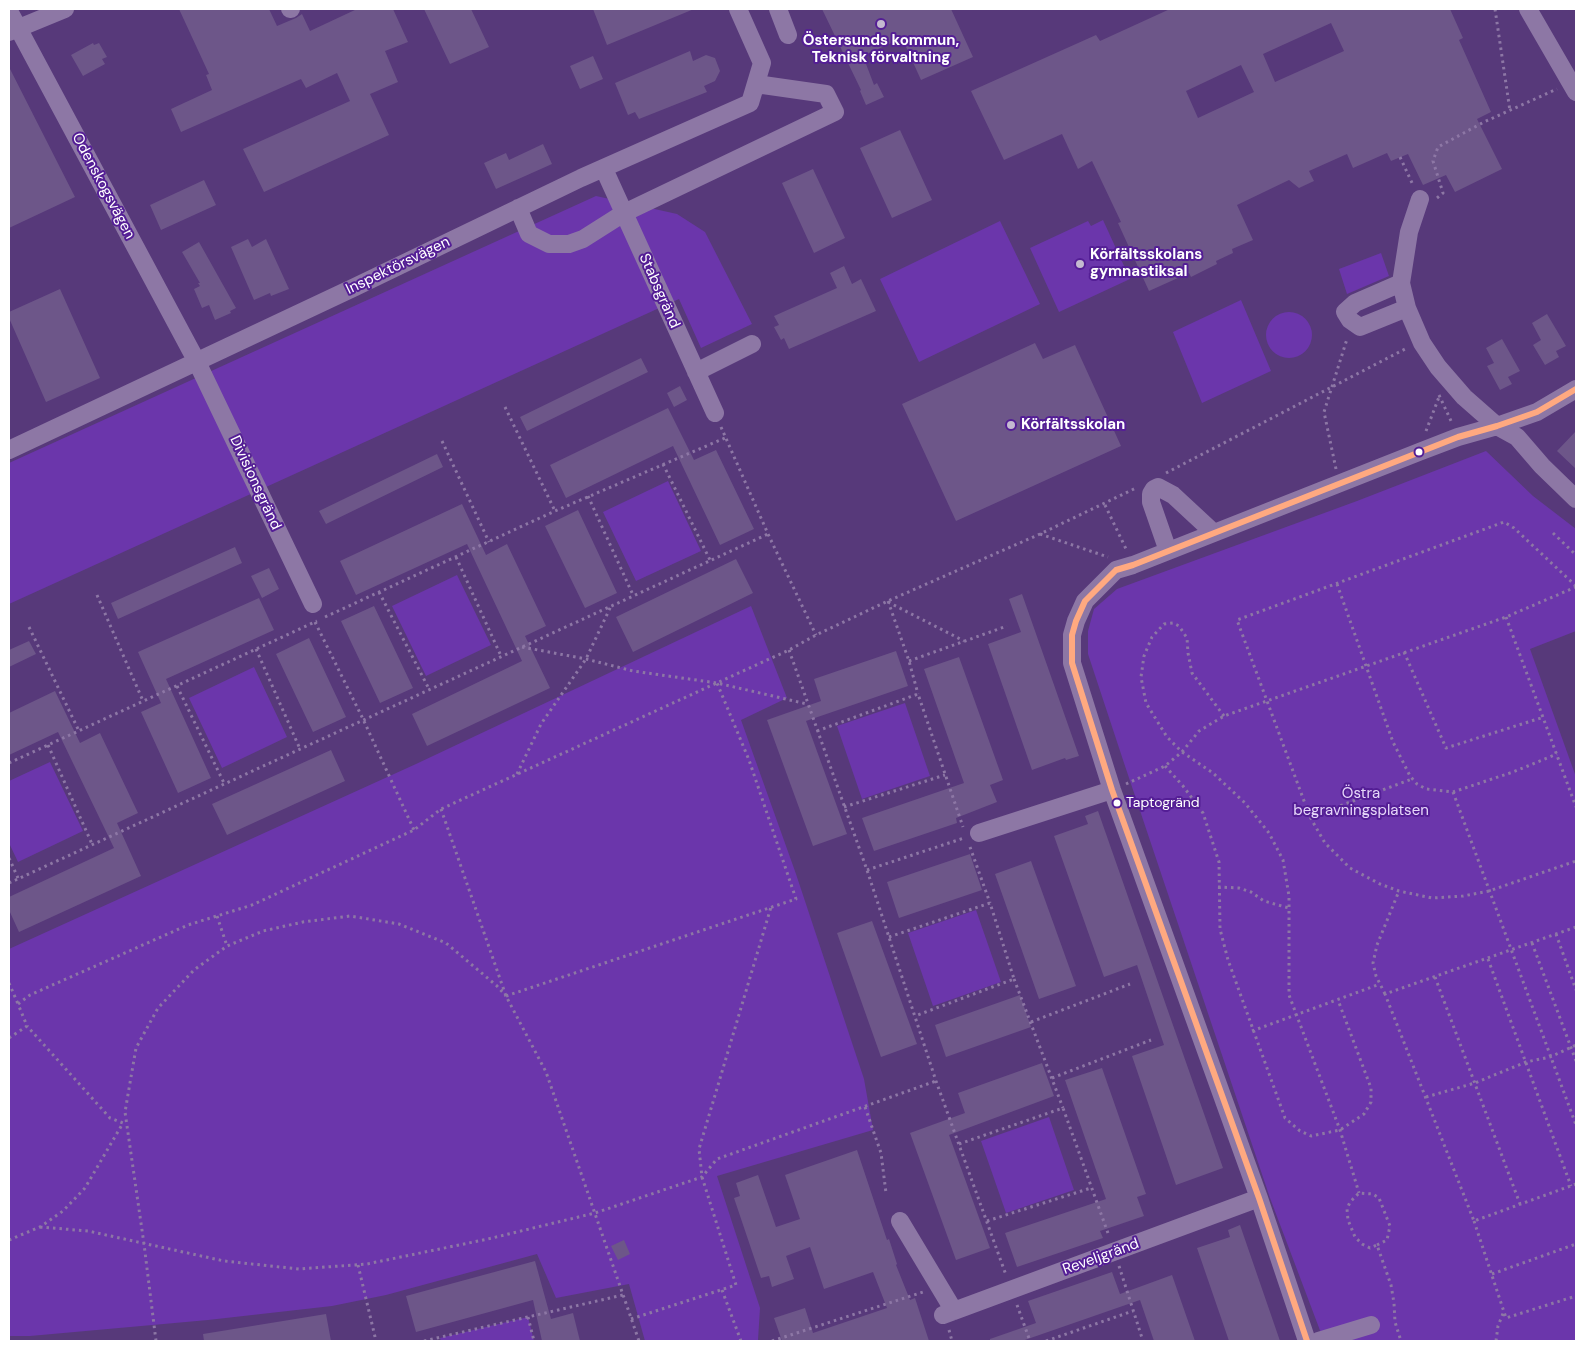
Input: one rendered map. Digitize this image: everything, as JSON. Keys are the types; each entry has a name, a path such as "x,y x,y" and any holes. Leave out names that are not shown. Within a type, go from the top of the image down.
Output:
{"street":[{"path":"13,30 65,9"},
{"name":"Inspektörsvägen","path":"9,450 518,208 750,103 762,63 738,9"},
{"path":"778,9 788,35"},
{"path":"1530,9 1574,87"},
{"name":"Odenskogsvägen","path":"9,12 13,30 197,362"},
{"path":"518,208 529,234 549,244 569,244 583,239 624,213 835,112 826,94 756,84"},
{"name":"Stabsgränd","path":"604,169 715,413"},
{"path":"1418,204 1405,249 1401,283 1407,308 1422,343 1438,367 1464,397 1497,426 1517,436 1542,466 1576,499"},
{"path":"1401,283 1355,303 1345,312 1350,320 1360,327 1407,308"},
{"path":"696,372 752,344"},
{"name":"Divisionsgränd","path":"197,362 313,604"},
{"path":"1307,1341 1259,1198 1112,790 1072,664 1072,634 1085,601 1116,570 1133,565 1339,482 1458,437 1537,412 1576,389"},
{"path":"1168,551 1151,502 1152,485 1172,495 1214,533"},
{"path":"973,835 1112,790"},
{"name":"Reveljgränd","path":"900,1221 949,1313 1259,1198"},
{"path":"1318,1341 1371,1325"}],"path":[{"path":"1495,9 1510,111"},
{"path":"1400,157 1418,204 1430,204 1442,193 1433,161 1438,147 1510,111 1574,87"},
{"path":"1336,472 1324,412 1347,339"},
{"path":"18,1004 30,995 188,925 252,905 414,830 441,809 789,650 888,601 1105,504 1152,485 1332,386 1415,343"},
{"path":"1436,388 1458,437"},
{"path":"1424,436 1440,396"},
{"path":"505,407 555,511"},
{"path":"715,413 768,534 816,635"},
{"path":"9,763 588,496 725,438"},
{"path":"442,441 488,542"},
{"path":"663,464 710,560"},
{"path":"588,496 633,595"},
{"path":"1105,504 1133,565"},
{"path":"1112,790 1165,766 1182,752 1199,731 1224,716 1266,700 1506,617 1576,587 1514,528 1504,522 1237,620 1266,700 1310,817 1325,842 1350,868 1380,884 1399,891 1432,898 1463,896 1489,891 1576,861"},
{"path":"1553,533 1576,555"},
{"path":"9,883 768,534"},
{"path":"1040,534 1133,565"},
{"path":"456,556 501,656"},
{"path":"1337,584 1393,742 1412,779 1417,784 1426,789 1453,792 1513,772 1557,754"},
{"path":"379,592 429,689"},
{"path":"97,594 143,701"},
{"path":"888,601 964,642"},
{"path":"888,601 945,775 973,835 990,903 1014,979 1063,1108 1143,1341"},
{"path":"313,604 315,622 363,719 414,830"},
{"path":"517,774 542,724 586,660 612,605"},
{"path":"1506,617 1576,806"},
{"path":"1224,716 1192,673 1187,638 1180,626 1174,623 1164,624 1152,637 1144,656 1141,677 1146,703 1167,737 1182,752 1213,774 1245,803 1269,833 1283,860 1289,896 1289,995 1340,1130 1359,1193"},
{"path":"909,661 1007,626"},
{"path":"29,627 79,731"},
{"path":"521,647 633,672 717,683 808,704"},
{"path":"256,649 300,749"},
{"path":"789,650 867,870 936,1081 1030,1341"},
{"path":"1404,652 1446,748 1544,717"},
{"path":"506,996 796,898 749,760 717,683"},
{"path":"177,686 224,783"},
{"path":"817,731 918,694"},
{"path":"48,745 92,844"},
{"path":"1165,766 1203,813 1218,862 1220,929 1228,960 1252,1031 1285,1118 1300,1131 1311,1136 1340,1130 1364,1114 1371,1102 1371,1088 1338,1000"},
{"path":"844,807 945,775"},
{"path":"1310,817 1412,779"},
{"path":"1453,792 1576,1126"},
{"path":"441,809 506,996 546,1072 639,1341"},
{"path":"867,870 973,835"},
{"path":"9,858 18,878"},
{"path":"1218,887 1239,888 1251,892 1264,901 1289,908"},
{"path":"1399,891 1377,945 1373,963 1376,976 1385,994 1474,1221 1506,1318 1576,1296"},
{"path":"889,937 990,903"},
{"path":"631,1319 736,1285 702,1177 699,1149 771,907"},
{"path":"217,916 227,946"},
{"path":"156,1341 144,1244 124,1112 136,1048 158,1008 194,970 227,946 262,931 303,922 350,916 398,924 446,943 497,986 506,996"},
{"path":"1385,994 1576,927"},
{"path":"1556,934 1576,990"},
{"path":"1532,943 1576,1061"},
{"path":"1488,958 1571,1186"},
{"path":"1435,977 1520,1204"},
{"path":"915,1016 1014,979"},
{"path":"9,983 27,1026 110,1118 123,1123 85,1188 62,1211 40,1227 9,1240"},
{"path":"1031,1022 1130,984"},
{"path":"1252,1031 1380,984"},
{"path":"9,1038 27,1026"},
{"path":"1052,1078 1151,1040"},
{"path":"1426,1097 1475,1083 1526,1062 1550,1057 1576,1045"},
{"path":"40,1227 88,1231 224,1261 299,1269 358,1265 488,1239 595,1212 702,1177 717,1159 936,1081"},
{"path":"865,1107 882,1153 886,1194"},
{"path":"959,1144 1063,1108"},
{"path":"1474,1221 1576,1184"},
{"path":"987,1221 1091,1188"},
{"path":"1359,1193 1373,1194 1379,1198 1390,1226 1388,1240 1377,1245 1370,1248 1362,1244 1355,1237 1348,1220 1347,1209 1350,1202 1359,1193"},
{"path":"1492,1274 1576,1244"},
{"path":"1377,1245 1391,1285 1395,1322 1402,1341"},
{"path":"358,1265 376,1341"},
{"path":"722,1290 742,1341"},
{"path":"772,1341 927,1290"},
{"path":"424,1341 440,1339 623,1295"},
{"path":"1046,1341 1133,1311"},
{"path":"1496,1341 1498,1326 1504,1311"},
{"path":"528,1317 534,1341"}],"green space":[{"path":"596,196 677,214 705,232 752,324 701,348 679,299 9,604 9,463"},
{"name":"Körfältsskolans gymnastiksal","path":"1103,220 1130,279 1059,312 1030,248 1088,221 1091,226"},
{"path":"1000,221 1040,304 919,362 880,279"},
{"path":"1381,253 1389,276 1347,294 1339,269"},
{"path":"1241,300 1271,371 1202,403 1173,332"},
{"path":"1289,312 1302,316 1308,322 1312,335 1308,348 1302,354 1289,358 1276,354 1270,348 1266,335 1270,322 1276,316"},
{"name":"Östra begravningsplatsen","path":"1486,451 1533,496 1576,529 1576,631 1530,649 1576,777 1576,1341 1324,1341 1270,1198 1124,763 1088,654 1088,631 1094,609 1117,589 1357,501"},
{"path":"668,481 701,551 636,581 603,512"},
{"path":"457,575 491,645 426,676 392,606"},
{"path":"751,606 787,698 741,720 796,874 864,1079 873,1130 717,1176 760,1308 758,1340 645,1341 629,1284 556,1298 537,1254 386,1295 332,1306 208,1320 30,1336 9,1336 9,949 416,764"},
{"path":"254,667 287,737 222,768 189,698"},
{"path":"905,703 930,776 862,799 837,726"},
{"path":"50,762 83,831 18,862 9,843 9,781"},
{"path":"976,910 1001,982 933,1006 908,933"},
{"path":"1049,1117 1074,1190 1006,1213 981,1141"},
{"path":"528,1317 534,1341 441,1341 440,1338"}],"building":[{"path":"179,9 269,9 277,26 302,14 310,31 357,9 393,9 408,42 385,51 398,82 370,94 389,135 264,192 243,149 350,101 337,73 306,88 301,79 181,132 171,109 212,90 206,75 209,74"},
{"path":"424,9 471,9 489,47 450,64"},
{"path":"593,9 694,9 607,45"},
{"path":"822,9 951,9 973,57 921,80 902,38 863,56 874,85 877,83 884,97 866,105 861,90"},
{"path":"1170,9 1450,9 1463,38 1459,40 1491,112 1477,119 1502,169 1455,192 1446,175 1423,185 1408,154 1391,161 1387,153 1353,168 1347,154 1309,171 1314,181 1299,188 1289,180 1237,205 1253,240 1232,249 1233,253 1216,261 1217,264 1191,277 1189,273 1149,291 1118,223 1121,222 1092,161 1078,169 1062,134 1004,160 971,91 1096,35 1100,41","holes":["1331,23 1344,51 1275,82 1263,54","1241,65 1254,92 1198,118 1186,91"]},
{"path":"93,43 94,45 99,43 107,57 102,59 105,64 83,76 71,55"},
{"path":"690,51 693,61 706,55 715,58 720,71 715,81 704,86 707,92 639,119 635,112 628,115 615,83"},
{"path":"593,56 603,79 580,89 570,66"},
{"path":"9,67 75,197 9,228"},
{"path":"900,130 932,200 892,218 860,148"},
{"path":"543,144 552,164 496,189 484,163 506,153 509,160"},
{"path":"813,169 845,238 814,253 782,183"},
{"path":"204,180 216,205 161,230 150,205"},
{"path":"248,239 252,247 266,239 289,289 271,296 270,293 254,300 231,247"},
{"path":"199,242 236,308 230,311 231,313 215,320 209,305 202,308 194,289 200,286 198,283 200,283 182,252"},
{"path":"844,266 852,284 861,279 876,311 789,349 784,338 781,340 774,327 779,325 774,316 837,288 830,273"},
{"path":"60,289 100,378 46,402 9,318 9,312"},
{"path":"1547,314 1566,346 1556,351 1559,357 1545,365 1533,345 1541,340 1532,323"},
{"path":"1502,339 1520,371 1508,377 1512,384 1500,390 1487,366 1494,363 1486,348"},
{"name":"Körfältsskolan","path":"1035,343 1043,359 1075,345 1121,446 956,521 902,404"},
{"path":"641,358 648,372 527,431 520,417"},
{"path":"680,386 687,400 674,407 667,393"},
{"path":"668,408 694,460 716,450 754,529 720,545 673,446 566,498 550,465"},
{"path":"1576,431 1576,469 1557,451"},
{"path":"437,454 443,467 326,524 319,511"},
{"path":"462,504 486,555 507,544 546,626 525,636 550,688 427,746 412,714 522,661 467,544 356,595 340,561"},
{"path":"578,510 617,593 585,608 545,526"},
{"path":"235,547 242,563 118,619 111,603"},
{"path":"736,559 753,593 633,652 616,617"},
{"path":"269,568 279,589 262,598 251,576"},
{"path":"1022,594 1079,756 1066,760 1065,758 1032,770 988,644 1021,632 1009,599"},
{"path":"259,598 274,630 166,679 211,778 178,793 141,712 161,703 138,652"},
{"path":"374,606 413,688 380,703 341,621"},
{"path":"309,638 346,717 313,732 276,654"},
{"path":"29,641 36,654 9,667 9,650"},
{"path":"896,651 908,686 806,721 847,834 813,846 767,720 821,701 814,679"},
{"path":"959,657 1003,780 990,785 997,802 956,818 957,823 874,851 862,818 964,783 924,669"},
{"path":"55,691 80,743 100,733 138,813 117,823 141,876 19,932 9,910 9,897 114,848 58,732 9,755 9,713"},
{"path":"331,750 345,781 227,835 212,804"},
{"path":"1098,811 1223,1168 1176,1185 1132,1056 1164,1045 1137,965 1104,977 1054,836 1088,824 1085,816"},
{"path":"970,854 982,890 899,918 887,882"},
{"path":"1031,861 1076,986 1039,999 995,874"},
{"path":"872,921 917,1044 881,1057 837,933"},
{"path":"1020,995 1031,1027 946,1057 935,1025"},
{"path":"1042,1063 1054,1096 949,1135 990,1248 956,1260 910,1133 965,1113 958,1093"},
{"path":"1102,1068 1146,1194 1137,1197 1144,1216 1100,1231 1103,1238 1017,1267 1005,1233 1106,1199 1065,1080"},
{"path":"857,1150 887,1240 889,1239 896,1265 910,1300 915,1298 929,1341 782,1341 774,1318 805,1308 813,1333 887,1308 873,1272 824,1289 810,1247 786,1256 794,1279 772,1287 769,1276 761,1278 734,1198 740,1196 736,1183 758,1175 776,1227 800,1219 785,1175"},
{"path":"1240,1225 1280,1341 1229,1341 1197,1248 1230,1237 1228,1230"},
{"path":"624,1240 630,1254 618,1260 611,1246"},
{"path":"535,1261 551,1319 573,1313 580,1341 542,1341 533,1300 416,1332 406,1296"},
{"path":"1112,1272 1120,1294 1172,1275 1195,1341 1154,1341 1140,1300 1022,1341 990,1341 990,1339 1036,1323 1028,1301"},
{"path":"326,1314 331,1341 204,1341 203,1334"}],"transit line":[{"path":"1307,1341 1259,1198 1112,790 1072,663 1072,635 1085,601 1116,570 1133,565 1458,437 1537,412 1576,389"}],"place":[{"name":"Östersunds kommun, Teknisk förvaltning","path":"881,24"},
{"name":"Körfältsskolans gymnastiksal","path":"1080,264"},
{"name":"Körfältsskolan","path":"1011,425"},
{"name":"Taptogränd","path":"1117,803"}]}
